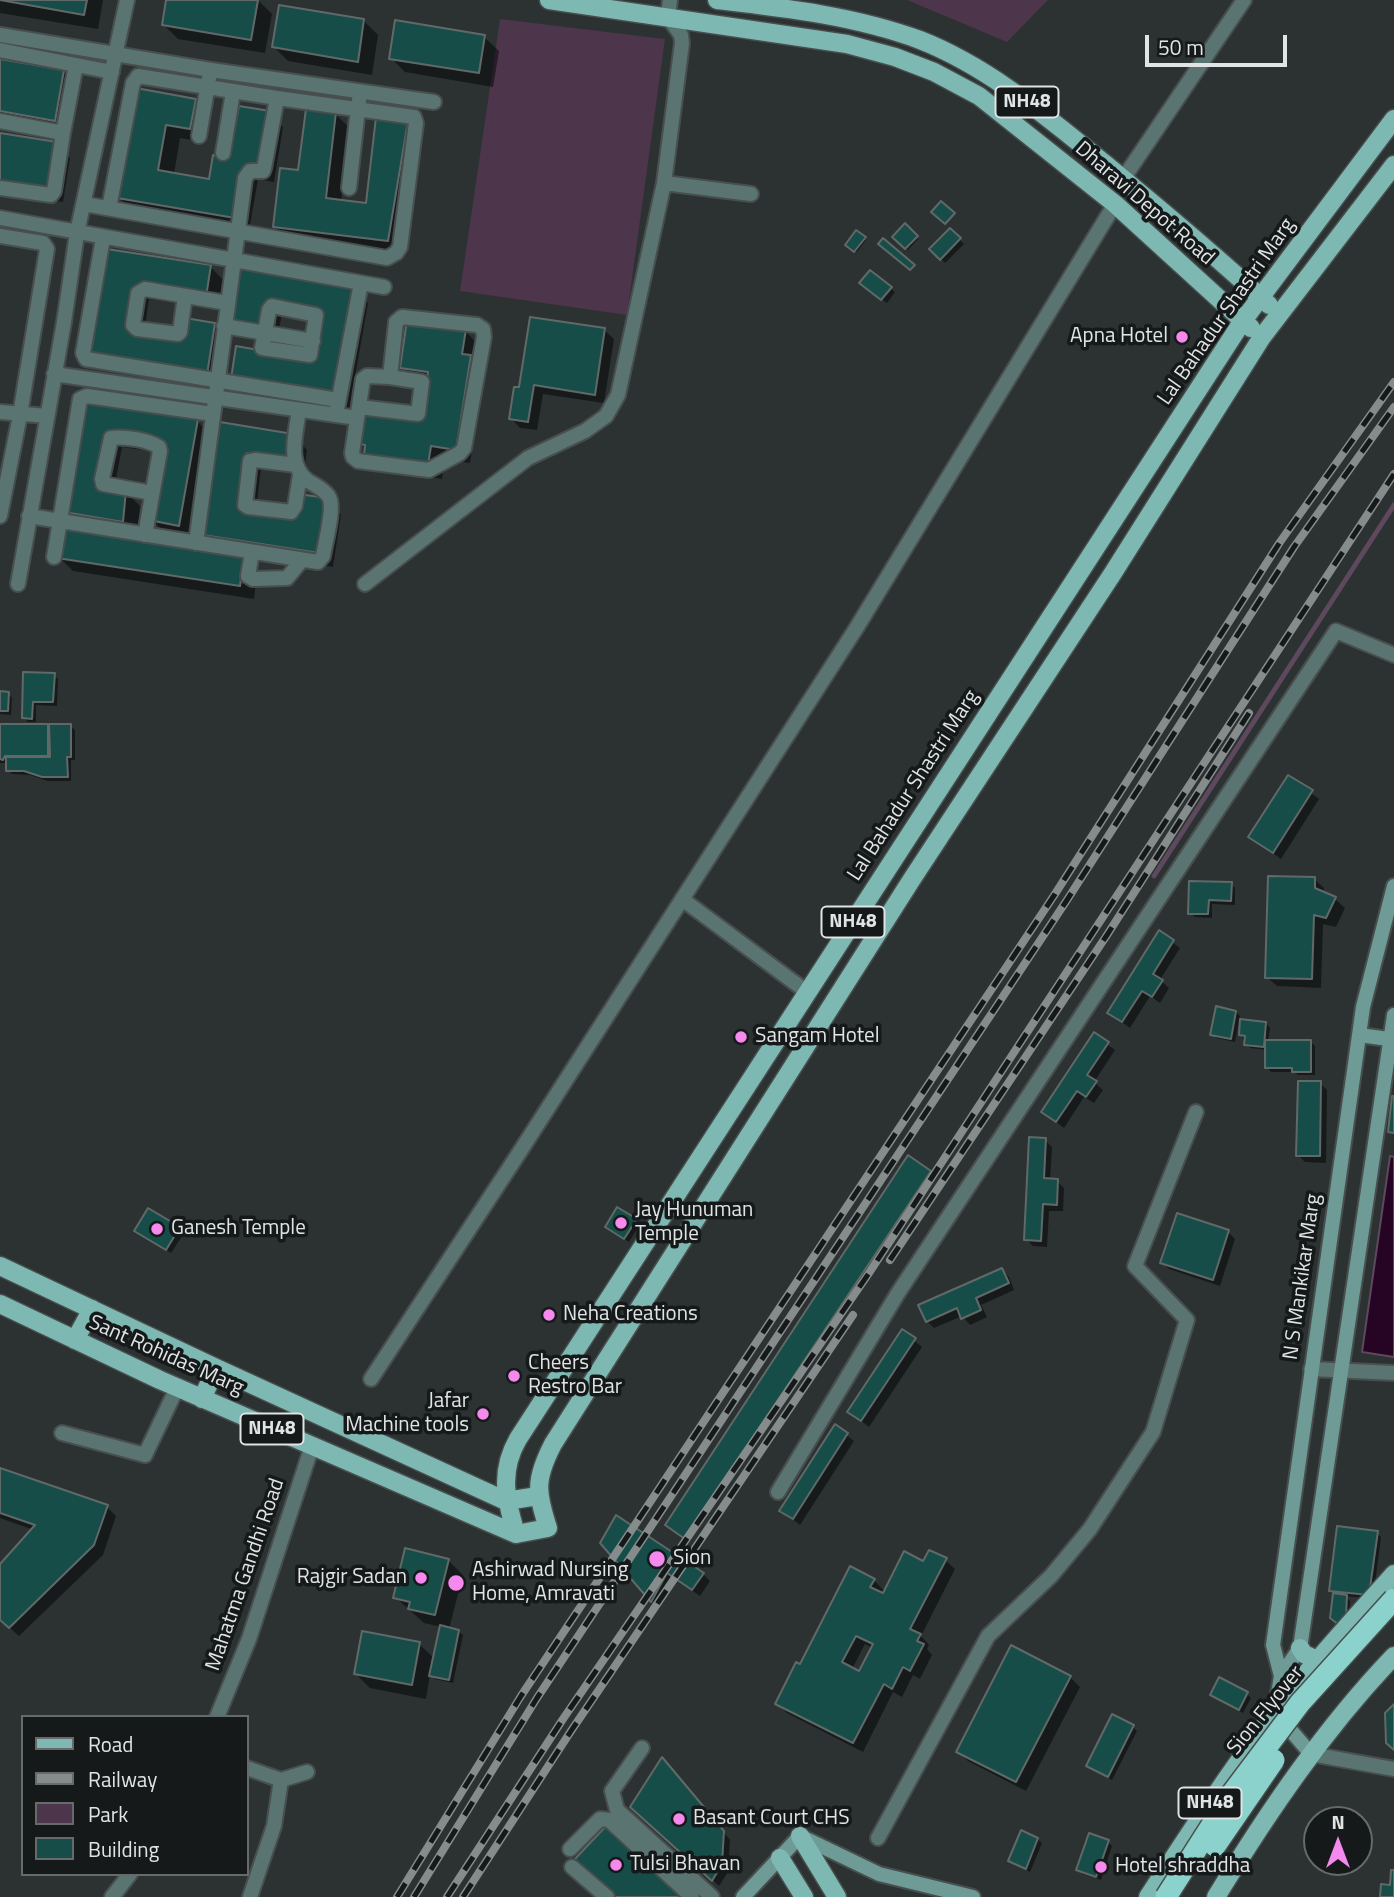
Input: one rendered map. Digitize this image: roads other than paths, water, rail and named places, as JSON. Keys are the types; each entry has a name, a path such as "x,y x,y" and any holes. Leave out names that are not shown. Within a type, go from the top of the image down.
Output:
{"highway":[{"name":"Sion Flyover","path":"1166,1897 1233,1792 1300,1703 1394,1599"},
{"name":"Sion Flyover","path":"1181,1897 1307,1712 1394,1616"}],"main road":[{"name":"Dharavi Depot Road","path":"549,0 669,8 848,44 895,57 934,72 979,96 1115,204 1242,322 1262,337"},
{"name":"NH48","path":"717,0 776,7 867,24 920,40 971,64 1040,110 1280,314"},
{"name":"Lal Bahadur Shastri Marg","path":"1391,169 1262,337 553,1444 543,1462 538,1496 548,1528 516,1534 506,1501 506,1473 510,1453 1242,322 1394,119"},
{"path":"1364,159 1391,169"},
{"name":"N S Mankikar Marg","path":"1275,1712 1281,1676 1273,1645 1359,1035 1373,961 1392,903 1394,886"},
{"path":"855,920 877,935"},
{"name":"N S Mankikar Marg","path":"1281,1676 1300,1648 1394,1015"},
{"path":"1359,1035 1389,1039"},
{"name":"Sant Rohidas Marg","path":"0,1266 506,1501"},
{"name":"Sant Rohidas Marg","path":"0,1304 177,1388 516,1534"},
{"path":"75,1340 92,1309"},
{"path":"202,1399 216,1368"},
{"path":"506,1501 538,1496"},
{"name":"NH48","path":"1148,1897 1197,1821 1275,1712 1317,1660 1394,1574"},
{"path":"1300,1648 1304,1654 1317,1660"},
{"name":"NH48","path":"1216,1897 1311,1754 1363,1689 1394,1656"},
{"path":"1275,1712 1311,1754"},
{"path":"743,1897 800,1836"},
{"path":"800,1836 837,1897"},
{"path":"800,1836 879,1874 973,1897"},
{"path":"780,1858 804,1897"}],"street":[{"path":"18,584 77,233 127,0"},
{"path":"1123,179 1244,0"},
{"path":"365,584 528,458 585,431 606,416 618,395 664,183 682,43 669,8"},
{"path":"0,35 116,52 211,70 434,102"},
{"path":"0,50 112,72"},
{"path":"0,188 47,195 53,193 76,65"},
{"path":"200,136 211,70"},
{"path":"84,204 387,258 400,247 415,120 411,116 233,92 145,75 134,79 109,208"},
{"path":"223,153 233,92"},
{"path":"349,188 360,92"},
{"path":"196,543 245,178 250,171 260,172 264,168 277,98"},
{"path":"0,121 63,133"},
{"path":"664,183 751,194"},
{"path":"371,1379 857,626 1115,204"},
{"path":"0,218 384,287"},
{"path":"0,236 43,243 47,248 20,415 0,516"},
{"path":"103,238 83,353 86,359 250,387 358,412 418,414 422,382 390,377 365,377 358,412 352,453 358,461 429,470 460,453 464,448 482,350 483,329 477,325 400,317 396,322 390,377"},
{"path":"337,408 360,283"},
{"path":"185,296 227,303"},
{"path":"224,326 264,333 313,341 316,315 288,308 270,308 264,333"},
{"path":"108,399 113,363"},
{"path":"54,374 299,410 337,408"},
{"path":"182,410 187,376"},
{"path":"249,402 250,387"},
{"path":"54,557 78,402 87,396 213,414"},
{"path":"29,516 318,562 323,556 330,498 298,470 250,461 245,505 291,512 295,506 298,470 294,452 299,410"},
{"path":"0,412 47,416"},
{"path":"145,535 160,451 157,445 111,438 103,484 152,493"},
{"path":"252,552 248,576 253,579 287,578 301,561"},
{"path":"778,1492 898,1293 1336,631 1394,655"},
{"path":"682,899 807,992"},
{"path":"878,1838 988,1636 1051,1576 1090,1529 1153,1432 1187,1320 1135,1266 1196,1112"},
{"path":"1311,1369 1394,1373"},
{"path":"62,1433 145,1455 177,1388"},
{"name":"Mahatma Gandhi Road","path":"218,1715 249,1639 312,1446"},
{"path":"642,1748 612,1791 617,1810 712,1897"},
{"path":"1311,1754 1394,1769"},
{"path":"248,1768 281,1780 307,1772"},
{"path":"250,1897 274,1826 281,1780"},
{"path":"570,1849 600,1819 609,1820 692,1897"},
{"path":"572,1867 607,1897"},
{"path":"112,1897 128,1876"}],"waterway":[{"path":"1154,876 1394,505"}],"railway":[{"path":"397,1897 521,1696 1055,894 1280,542 1394,382"},
{"path":"414,1897 537,1698 1067,900 1294,547 1394,407"},
{"path":"447,1897 563,1719 869,1273 1394,474"},
{"path":"890,1260 1107,935 1249,713"},
{"path":"463,1897 571,1731 853,1315"}],"place":[{"name":"Apna Hotel","path":"1182,337"},
{"name":"Sangam Hotel","path":"741,1037"},
{"name":"Jay Hunuman Temple","path":"621,1223"},
{"name":"Ganesh Temple","path":"157,1229"},
{"name":"Neha Creations","path":"549,1315"},
{"name":"Cheers Restro Bar","path":"514,1376"},
{"name":"Jafar Machine tools","path":"483,1414"},
{"name":"Sion","path":"657,1559"},
{"name":"Rajgir Sadan","path":"421,1578"},
{"name":"Ashirwad Nursing Home, Amravati","path":"456,1583"},
{"name":"Basant Court CHS","path":"679,1819"},
{"name":"Tulsi Bhavan","path":"616,1865"},
{"name":"Hotel shraddha","path":"1101,1867"}]}
